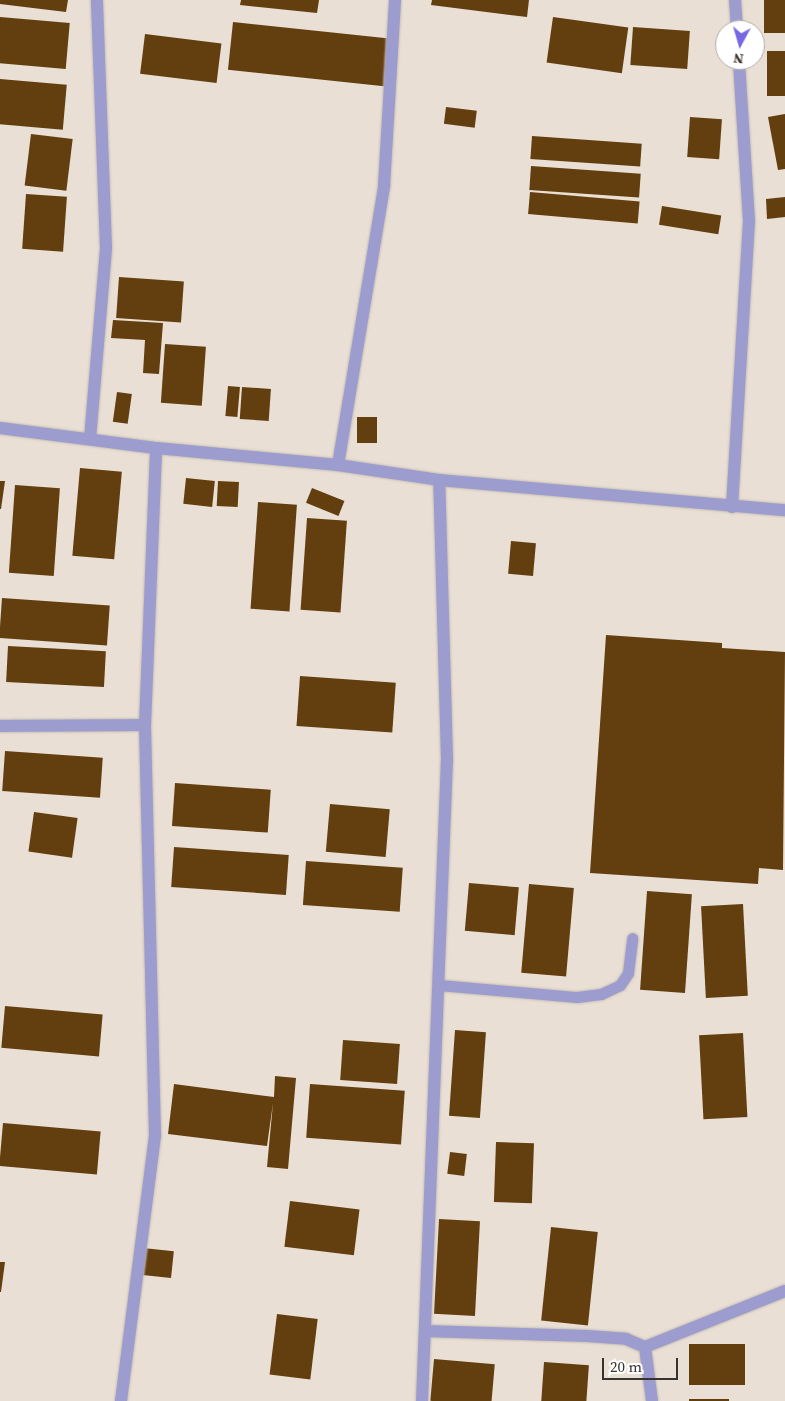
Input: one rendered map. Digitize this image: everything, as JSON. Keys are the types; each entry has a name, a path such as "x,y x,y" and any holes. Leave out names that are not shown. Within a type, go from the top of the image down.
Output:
{"street":[{"path":"90,439 106,248 97,0"},
{"path":"338,465 384,186 396,0"},
{"path":"735,0 736,20"},
{"path":"732,507 749,221 740,70"},
{"path":"0,428 156,448 338,465 439,480 732,507 785,510"},
{"path":"122,1401 155,1136 145,725 156,448"},
{"path":"422,1401 447,759 439,480"},
{"path":"0,726 145,725"},
{"path":"425,1331 626,1339 645,1347 785,1291"},
{"path":"645,1347 652,1401"}],"lane":[{"path":"439,984 578,997 601,994 620,985 628,973 632,938"}],"building":[{"path":"0,0 68,0 66,12 0,4"},
{"path":"241,0 319,0 317,13 240,5"},
{"path":"432,0 529,0 527,17 431,5"},
{"path":"764,0 785,0 785,33 765,33"},
{"path":"0,17 70,23 66,69 0,63"},
{"path":"553,17 628,28 622,73 547,63"},
{"path":"233,22 389,38 384,86 228,70"},
{"path":"633,27 690,31 687,69 630,65"},
{"path":"145,34 221,43 217,83 140,74"},
{"path":"767,51 785,51 785,96 767,96"},
{"path":"0,79 67,85 63,130 0,124"},
{"path":"446,107 477,111 475,128 444,124"},
{"path":"785,114 785,169 778,170 768,117"},
{"path":"690,117 722,119 719,159 687,157"},
{"path":"31,134 73,139 66,191 25,186"},
{"path":"532,136 642,144 640,167 530,159"},
{"path":"531,166 641,174 639,198 529,190"},
{"path":"530,192 640,202 638,224 528,214"},
{"path":"26,194 67,197 63,252 22,249"},
{"path":"785,197 785,217 767,219 766,199"},
{"path":"662,206 721,215 718,234 659,225"},
{"path":"119,277 184,282 181,322 116,318"},
{"path":"113,320 163,323 159,374 143,373 145,340 111,338"},
{"path":"165,344 206,347 202,406 161,403"},
{"path":"228,386 240,387 237,417 225,416"},
{"path":"242,387 271,389 269,421 240,419"},
{"path":"117,392 132,394 128,424 113,422"},
{"path":"357,417 377,417 377,443 357,443"},
{"path":"80,468 122,472 114,559 72,556"},
{"path":"186,478 215,481 212,507 183,504"},
{"path":"0,481 5,481 1,509 0,509"},
{"path":"218,481 239,482 238,507 217,506"},
{"path":"15,485 60,488 54,576 9,573"},
{"path":"312,488 344,501 338,516 306,503"},
{"path":"258,502 297,505 289,611 251,609"},
{"path":"307,518 347,521 340,613 301,610"},
{"path":"511,541 536,543 533,576 508,574"},
{"path":"2,598 110,606 107,645 0,638"},
{"path":"606,635 722,643 722,648 785,652 783,870 759,868 758,884 590,873"},
{"path":"8,646 106,651 104,687 6,682"},
{"path":"300,676 396,683 392,733 297,726"},
{"path":"5,751 103,758 100,798 2,791"},
{"path":"175,783 271,790 268,833 172,826"},
{"path":"330,804 390,809 386,857 326,852"},
{"path":"34,812 78,818 72,858 28,852"},
{"path":"174,847 289,855 286,895 171,887"},
{"path":"306,861 403,868 400,912 303,905"},
{"path":"469,883 519,887 515,935 465,931"},
{"path":"529,884 574,888 566,977 521,973"},
{"path":"647,891 692,894 685,993 640,990"},
{"path":"743,904 748,996 706,998 701,906"},
{"path":"5,1006 103,1015 99,1056 1,1048"},
{"path":"455,1030 486,1032 480,1118 449,1116"},
{"path":"743,1033 747,1117 703,1119 699,1035"},
{"path":"343,1040 400,1044 397,1084 340,1080"},
{"path":"275,1076 296,1078 288,1169 267,1167 273,1103 267,1146 168,1134 174,1084 274,1097"},
{"path":"310,1084 405,1091 401,1144 306,1138"},
{"path":"3,1123 101,1132 97,1174 0,1166"},
{"path":"496,1142 534,1143 532,1203 494,1202"},
{"path":"450,1152 467,1154 464,1176 447,1174"},
{"path":"290,1201 359,1210 354,1255 284,1247"},
{"path":"439,1219 480,1221 475,1316 434,1314"},
{"path":"551,1227 598,1232 588,1325 541,1320"},
{"path":"143,1248 174,1251 171,1278 140,1275"},
{"path":"0,1262 5,1262 1,1292 0,1292"},
{"path":"277,1314 318,1319 310,1380 270,1375"},
{"path":"689,1344 745,1344 745,1385 689,1385"},
{"path":"434,1359 495,1364 492,1401 430,1401"},
{"path":"544,1362 589,1365 586,1401 541,1401"},
{"path":"689,1399 729,1399 729,1401 689,1401"}]}
